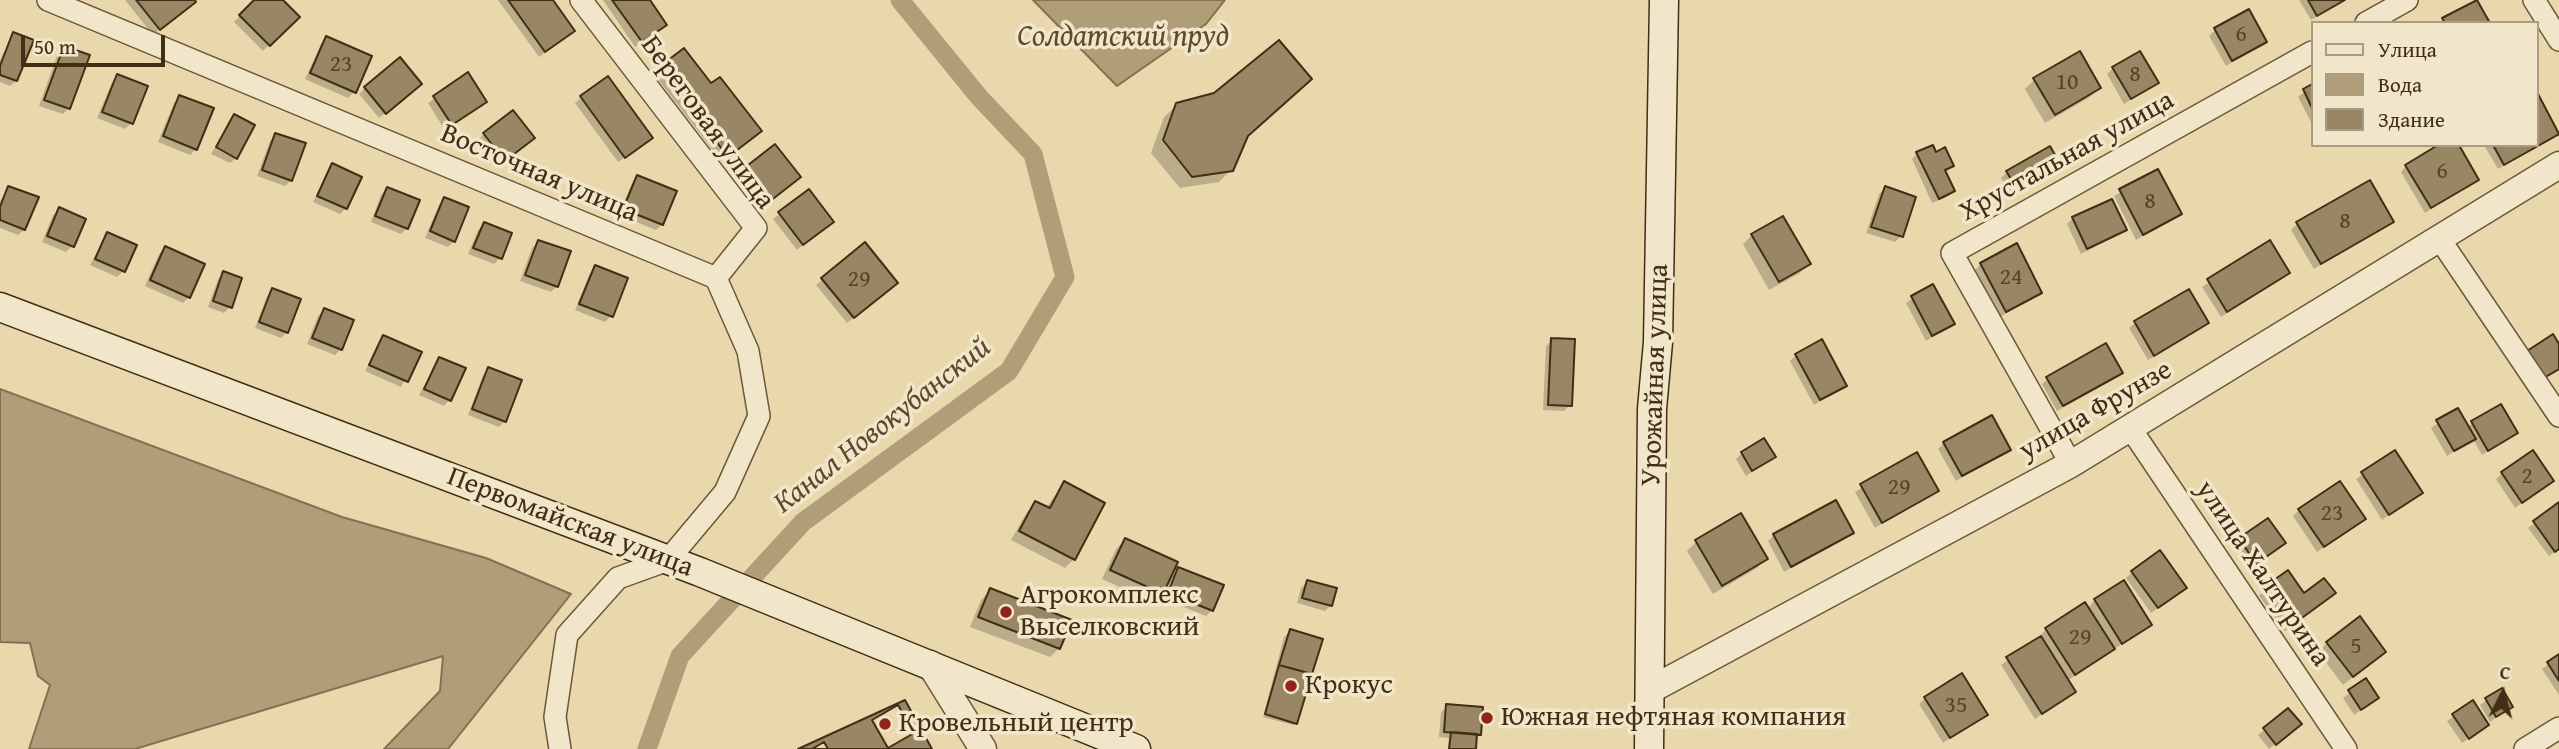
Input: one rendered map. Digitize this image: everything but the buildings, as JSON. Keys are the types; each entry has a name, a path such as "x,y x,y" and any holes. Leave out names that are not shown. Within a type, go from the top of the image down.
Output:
{"main road":[{"name":"Урожайная улица","path":"1649,749 1652,689 1652,409 1658,342 1664,0"},
{"name":"Первомайская улица","path":"0,307 770,599 1136,749"}],"street":[{"name":"Восточная улица","path":"48,0 716,278"},
{"name":"Береговая улица","path":"581,0 756,228 716,278"},
{"path":"2369,21 2406,0"},
{"path":"2535,0 2559,40"},
{"name":"Хрустальная улица","path":"2071,464 1952,253 2310,53"},
{"name":"улица Фрунзе","path":"1652,689 2071,464 2559,165"},
{"path":"2439,238 2559,416"},
{"path":"560,749 555,716 566,635 618,578 667,560 725,492 758,416 748,351 716,278"},
{"name":"улица Халтурина","path":"2131,429 2346,749"},
{"path":"930,664 983,749"},
{"path":"2525,749 2559,728"}],"water":[{"name":"Солдатский пруд","path":"1033,0 1225,0 1206,24 1117,86"},
{"path":"0,389 342,517 486,558 571,594 448,749 384,749 440,691 443,656 135,749 29,749 50,685 38,676 30,643 0,642"}],"waterway":[{"name":"Канал Новокубанский","path":"647,749 680,656 803,522 1009,371 1065,277 1033,154 979,97 900,0"}],"place":[{"name":"Агрокомплекс Выселковский","path":"1006,612"},
{"name":"Крокус","path":"1291,686"},
{"name":"Южная нефтяная компания","path":"1487,718"},
{"name":"Кровельный центр","path":"885,724"}]}
